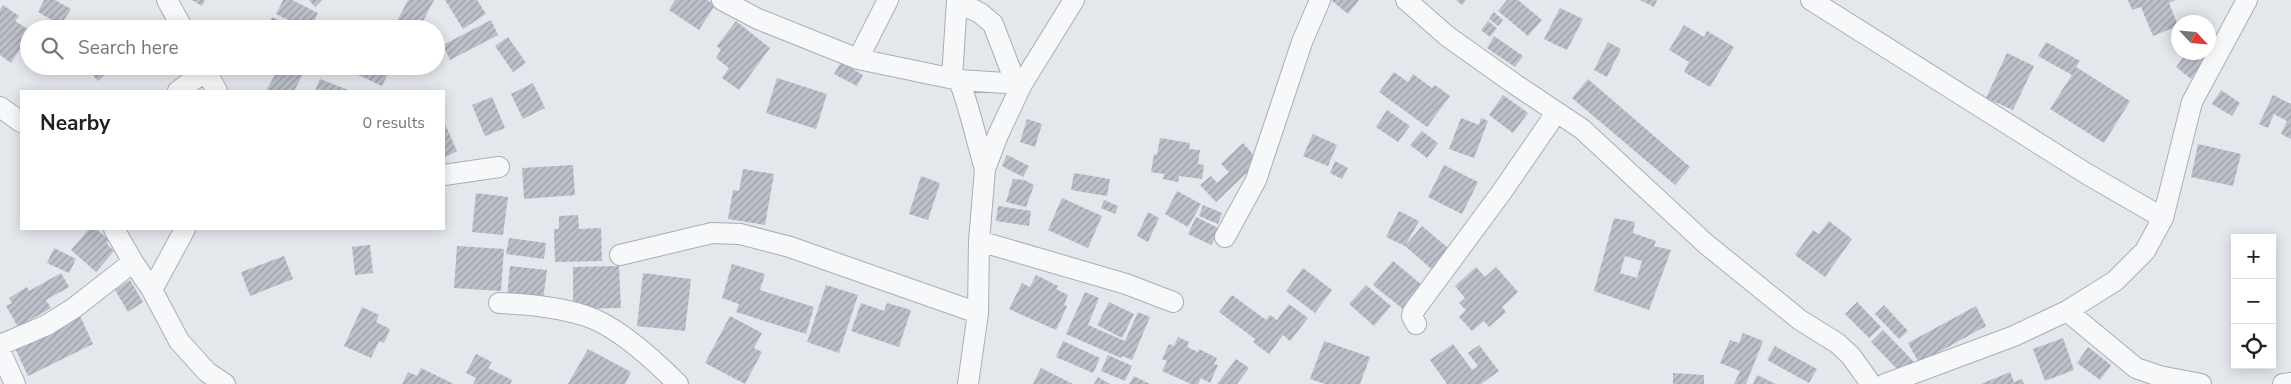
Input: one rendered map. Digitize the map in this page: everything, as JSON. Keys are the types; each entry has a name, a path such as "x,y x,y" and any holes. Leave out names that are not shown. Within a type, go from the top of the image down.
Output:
{"street":[{"path":"168,0 178,20"},
{"path":"722,0 758,19 858,58 956,79 1019,84"},
{"path":"858,58 888,0"},
{"path":"968,384 978,313 979,241 985,169 1019,84 1074,0"},
{"path":"1225,237 1256,180 1302,42 1320,0"},
{"path":"1406,0 1447,36 1556,113 1582,129 1706,244 1800,320 1837,343 1851,356 1871,384"},
{"path":"1811,0 2087,174 2163,218"},
{"path":"1885,384 2014,336 2067,311 2115,281 2145,251 2163,218 2192,102 2247,0"},
{"path":"985,169 970,109 956,79 958,1 980,13 993,24 1019,84"},
{"path":"179,90 197,75"},
{"path":"208,75 216,90"},
{"path":"0,107 20,121"},
{"path":"1416,324 1412,316 1413,312 1501,193 1556,113"},
{"path":"445,175 499,167"},
{"path":"115,230 152,290 179,341 207,372 225,384"},
{"path":"152,290 184,230"},
{"path":"620,255 712,233 740,234 790,247 978,313"},
{"path":"979,241 1126,284 1173,302"},
{"path":"0,345 47,325 74,308 133,262"},
{"path":"499,303 534,305 587,316 612,329 666,372 678,384"},
{"path":"2067,311 2136,368 2159,376 2201,384"},
{"path":"0,351 15,384"},
{"path":"2283,384 2291,383"}],"building":[{"path":"44,0 55,0 71,9 64,20 52,20 38,12"},
{"path":"192,0 205,0 202,6"},
{"path":"283,0 292,0 318,13 314,20 289,20 276,14"},
{"path":"309,0 322,0 315,7"},
{"path":"408,0 434,0 424,20 398,20"},
{"path":"445,0 477,0 486,14 463,29"},
{"path":"675,0 707,0 715,5 699,30 669,10"},
{"path":"1331,0 1359,0 1348,14"},
{"path":"1456,0 1466,0 1462,5"},
{"path":"1507,0 1518,0 1542,20 1528,36 1498,11"},
{"path":"1640,0 1657,0 1654,7"},
{"path":"2128,0 2175,0 2169,3 2174,15 2171,15 2171,29 2153,36 2141,7 2132,10"},
{"path":"3,5 19,16 15,21 20,24 20,49 11,63 0,55 0,10"},
{"path":"1560,8 1583,19 1567,50 1544,39"},
{"path":"1494,12 1503,20 1498,26 1489,19"},
{"path":"491,20 498,35 450,60 445,49 445,44"},
{"path":"736,21 770,48 739,90 722,78 729,68 716,58 721,50 717,46"},
{"path":"1488,21 1497,28 1490,37 1481,30"},
{"path":"1684,25 1704,37 1707,31 1734,47 1710,87 1684,72 1689,62 1669,50"},
{"path":"1494,36 1523,56 1515,67 1487,48"},
{"path":"508,37 526,63 513,72 495,46"},
{"path":"1608,42 1621,49 1607,77 1594,70"},
{"path":"2046,42 2080,61 2076,67 2130,101 2104,143 2050,109 2072,75 2038,56"},
{"path":"2007,53 2034,66 2013,110 1986,98"},
{"path":"2181,60 2205,60 2191,79 2176,67"},
{"path":"841,62 863,75 857,86 834,74"},
{"path":"1394,72 1408,82 1413,74 1432,88 1435,85 1450,96 1427,127 1379,92"},
{"path":"93,75 104,75 98,81"},
{"path":"275,75 302,75 295,90 267,89"},
{"path":"358,75 387,75 382,86"},
{"path":"777,78 827,94 816,129 766,113"},
{"path":"320,79 348,90 315,90"},
{"path":"1588,79 1690,167 1675,185 1572,98"},
{"path":"533,83 545,108 523,119 511,94"},
{"path":"2221,90 2240,103 2232,116 2212,104"},
{"path":"1503,95 1528,113 1513,133 1489,115"},
{"path":"2273,95 2291,104 2291,139 2281,134 2287,121 2274,114 2268,128 2259,124"},
{"path":"492,97 505,128 485,136 472,105"},
{"path":"1387,110 1410,126 1398,142 1376,127"},
{"path":"1461,118 1479,125 1481,118 1488,121 1474,158 1449,149"},
{"path":"1027,119 1042,124 1035,147 1020,142"},
{"path":"445,124 457,151 445,157"},
{"path":"1422,131 1438,143 1427,158 1410,145"},
{"path":"1313,134 1337,145 1328,166 1303,156"},
{"path":"1160,138 1190,143 1189,149 1200,150 1198,164 1204,165 1202,179 1179,176 1178,182 1163,179 1164,174 1151,172 1154,154 1157,155"},
{"path":"1243,143 1259,161 1216,202 1200,185 1211,176 1217,183 1229,172 1221,164"},
{"path":"2198,144 2241,154 2233,186 2191,177"},
{"path":"1007,155 1029,166 1023,177 1002,166"},
{"path":"1335,161 1348,168 1342,179 1330,173"},
{"path":"573,165 575,195 524,199 522,168"},
{"path":"1444,165 1478,182 1462,214 1428,197"},
{"path":"743,169 774,174 765,225 728,219 733,190 739,191"},
{"path":"1074,173 1110,179 1107,196 1071,190"},
{"path":"921,176 940,183 928,220 909,214"},
{"path":"1013,179 1024,180 1034,185 1026,207 1006,202"},
{"path":"1177,191 1201,204 1188,227 1165,214"},
{"path":"476,193 508,197 503,235 472,232"},
{"path":"1062,198 1102,216 1088,248 1048,230"},
{"path":"1104,200 1118,206 1115,214 1101,208"},
{"path":"1203,205 1222,213 1218,224 1199,216"},
{"path":"998,206 1031,211 1029,226 996,221"},
{"path":"1399,211 1419,221 1405,246 1386,237"},
{"path":"1148,212 1159,218 1148,242 1137,236"},
{"path":"578,215 579,229 601,228 602,261 555,262 554,229 559,229 559,216"},
{"path":"1196,217 1220,229 1211,245 1188,234"},
{"path":"1614,218 1635,222 1633,233 1656,241 1654,246 1671,250 1649,310 1594,291","holes":["1625,256 1642,261 1637,278 1620,273"]},
{"path":"1829,221 1852,239 1825,277 1795,255 1813,230 1819,234"},
{"path":"1422,226 1453,252 1436,273 1405,246"},
{"path":"88,230 97,230 109,240 107,244 114,251 96,272 71,250"},
{"path":"509,238 546,243 544,259 506,254"},
{"path":"370,245 373,273 355,275 352,247"},
{"path":"457,246 504,249 501,291 454,288"},
{"path":"54,248 76,259 69,273 47,263"},
{"path":"284,256 293,279 250,296 241,272"},
{"path":"1393,261 1422,285 1403,309 1373,285"},
{"path":"732,264 765,274 760,290 814,307 806,334 736,312 739,304 722,298"},
{"path":"510,266 547,270 543,300 507,297"},
{"path":"619,266 621,308 573,309 573,267"},
{"path":"1476,267 1485,277 1496,267 1518,292 1502,307 1506,312 1489,327 1484,321 1472,331 1459,317 1466,310 1459,303 1465,298 1455,286"},
{"path":"1303,268 1332,290 1315,313 1286,291"},
{"path":"61,273 69,287 46,300 51,308 18,327 6,306 12,303 9,298 27,287 29,291"},
{"path":"643,273 691,279 685,331 637,326"},
{"path":"1036,275 1058,286 1056,289 1068,295 1064,305 1067,306 1056,330 1009,309 1022,283 1030,287"},
{"path":"130,280 143,302 128,312 115,290"},
{"path":"826,285 858,295 839,353 807,342"},
{"path":"1366,285 1391,306 1374,326 1349,304"},
{"path":"1085,292 1099,298 1088,325 1125,341 1138,312 1150,317 1132,360 1122,356 1121,358 1066,334"},
{"path":"1232,295 1266,320 1270,315 1277,320 1289,304 1308,318 1290,341 1283,335 1269,354 1253,342 1255,339 1219,312"},
{"path":"1109,302 1134,314 1122,338 1097,325"},
{"path":"1857,302 1881,327 1869,338 1845,314"},
{"path":"861,303 884,311 887,303 911,310 899,347 851,331"},
{"path":"1884,305 1908,331 1899,339 1875,314"},
{"path":"1976,306 1986,326 1919,363 1908,343"},
{"path":"362,307 379,315 376,322 390,329 384,343 379,341 371,358 344,346"},
{"path":"80,316 93,344 28,376 15,348"},
{"path":"730,316 762,333 754,348 762,352 745,384 705,363"},
{"path":"1883,330 1915,363 1903,375 1871,342"},
{"path":"1743,333 1763,341 1746,384 1734,384 1740,371 1720,363 1730,340 1739,343"},
{"path":"1178,337 1189,342 1187,347 1198,352 1199,349 1217,358 1214,364 1218,365 1210,383 1201,378 1198,384 1191,384 1162,371 1167,361 1162,359 1169,344 1174,346"},
{"path":"2063,338 2074,370 2045,381 2033,349"},
{"path":"1063,341 1100,358 1093,373 1056,357"},
{"path":"1324,341 1370,357 1360,384 1325,384 1310,379"},
{"path":"1453,344 1472,370 1478,366 1468,353 1479,345 1499,371 1481,384 1447,384 1430,360"},
{"path":"1775,346 1817,369 1809,383 1767,360"},
{"path":"2088,347 2111,365 2100,380 2077,363"},
{"path":"588,349 631,372 625,384 568,384"},
{"path":"476,354 492,362 488,368 512,380 510,384 473,384 476,378 466,373"},
{"path":"1108,355 1132,366 1125,381 1101,371"},
{"path":"1236,359 1249,368 1237,384 1217,384"},
{"path":"421,368 454,384 402,384 408,372 417,376"},
{"path":"1041,368 1073,384 1033,384"},
{"path":"2010,372 2014,382 2022,379 2024,384 1981,384"},
{"path":"1673,373 1704,375 1704,384 1673,384"},
{"path":"1757,375 1776,384 1753,384"},
{"path":"1134,376 1150,384 1129,384"},
{"path":"1098,377 1110,384 1094,384"}]}
